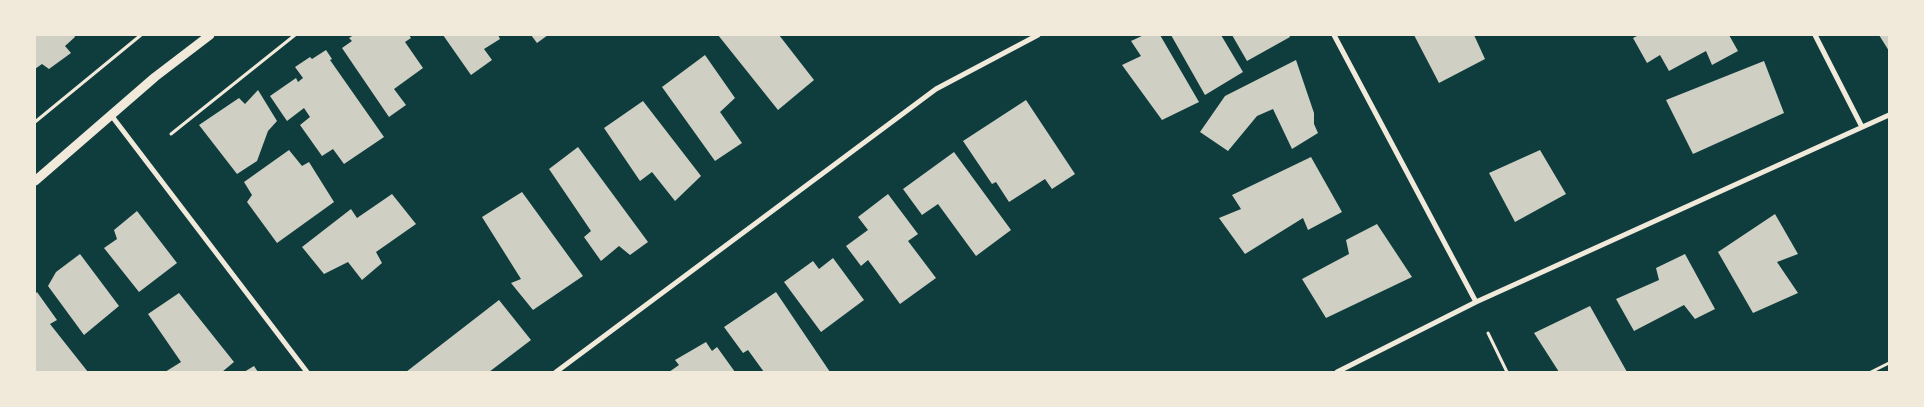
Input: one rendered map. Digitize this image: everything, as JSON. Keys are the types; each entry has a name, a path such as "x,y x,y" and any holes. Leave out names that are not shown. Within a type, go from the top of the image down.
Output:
{"street":[{"path":"35,181 111,115 210,35"},
{"path":"556,372 936,89 1038,35"},
{"path":"1334,35 1476,302"},
{"path":"1815,35 1862,128"},
{"path":"111,115 307,372"},
{"path":"1337,372 1476,302 1889,115"}],"path":[{"path":"35,122 141,35"},
{"path":"171,134 295,35"},
{"path":"1488,333 1508,372"},
{"path":"1871,372 1889,363"}],"building":[{"path":"35,35 74,35 75,37 65,46 71,53 49,69 42,64 35,69"},
{"path":"354,35 409,35 411,38 405,42 423,68 394,89 406,105 389,117 342,48 352,41 349,38"},
{"path":"443,35 498,35 500,39 484,49 492,60 471,75"},
{"path":"531,35 548,35 537,43"},
{"path":"718,35 779,35 814,80 778,110"},
{"path":"1144,35 1160,35 1199,102 1162,120 1122,65 1141,56 1131,41"},
{"path":"1171,35 1221,35 1243,72 1205,95"},
{"path":"1232,35 1289,35 1290,37 1247,61"},
{"path":"1414,35 1474,35 1485,59 1439,83"},
{"path":"1639,35 1729,35 1738,51 1712,65 1706,51 1669,71 1660,55 1647,63 1633,38"},
{"path":"1879,35 1889,35 1889,51"},
{"path":"326,50 332,59 330,60 384,137 344,164 333,149 322,156 300,125 310,117 304,108 287,121 270,96 296,78 298,82 303,78 295,67 310,57 312,59"},
{"path":"705,55 735,98 720,112 742,143 715,161 662,87"},
{"path":"1296,60 1314,113 1314,124 1318,133 1292,149 1273,109 1257,116 1228,151 1200,132 1225,96"},
{"path":"1764,61 1784,113 1693,154 1666,100"},
{"path":"258,90 277,121 268,131 257,161 237,174 199,125 239,98 245,104"},
{"path":"1026,100 1075,174 1052,189 1045,179 1009,202 996,182 992,184 963,141"},
{"path":"643,101 701,176 675,201 652,172 640,181 604,128"},
{"path":"578,147 648,242 630,255 619,246 601,261 584,237 591,231 549,169"},
{"path":"289,150 302,166 309,162 334,202 277,243 247,202 252,195 244,182"},
{"path":"1540,150 1566,194 1515,222 1489,173"},
{"path":"954,152 1011,230 976,256 938,204 922,215 903,189"},
{"path":"1311,157 1342,212 1308,230 1303,218 1245,254 1219,218 1241,209 1232,195"},
{"path":"522,192 583,276 533,310 511,283 521,279 482,217"},
{"path":"392,194 416,224 376,252 382,263 362,280 348,262 324,274 302,247 351,209 357,218"},
{"path":"888,194 918,234 908,241 936,278 900,304 868,260 861,266 846,246 868,230 858,217"},
{"path":"137,211 177,263 139,292 104,248 117,239 114,230"},
{"path":"1775,214 1798,254 1777,262 1798,293 1753,313 1718,252"},
{"path":"1377,224 1412,277 1326,318 1302,279 1349,254 1346,240"},
{"path":"80,254 119,306 84,335 48,286 56,272"},
{"path":"1685,254 1715,309 1695,319 1684,305 1634,331 1616,299 1659,280 1656,268"},
{"path":"833,258 864,300 821,332 784,282 813,261 819,269"},
{"path":"37,292 57,320 50,324 88,372 35,372 35,294"},
{"path":"776,292 830,372 764,372 748,350 743,353 724,327"},
{"path":"179,293 234,362 222,372 165,372 181,362 148,314"},
{"path":"499,300 531,340 489,372 406,372"},
{"path":"1590,306 1627,372 1559,372 1534,333"},
{"path":"706,342 712,351 717,347 735,372 669,372 679,365 675,360"},
{"path":"254,366 258,372 244,372"}]}
